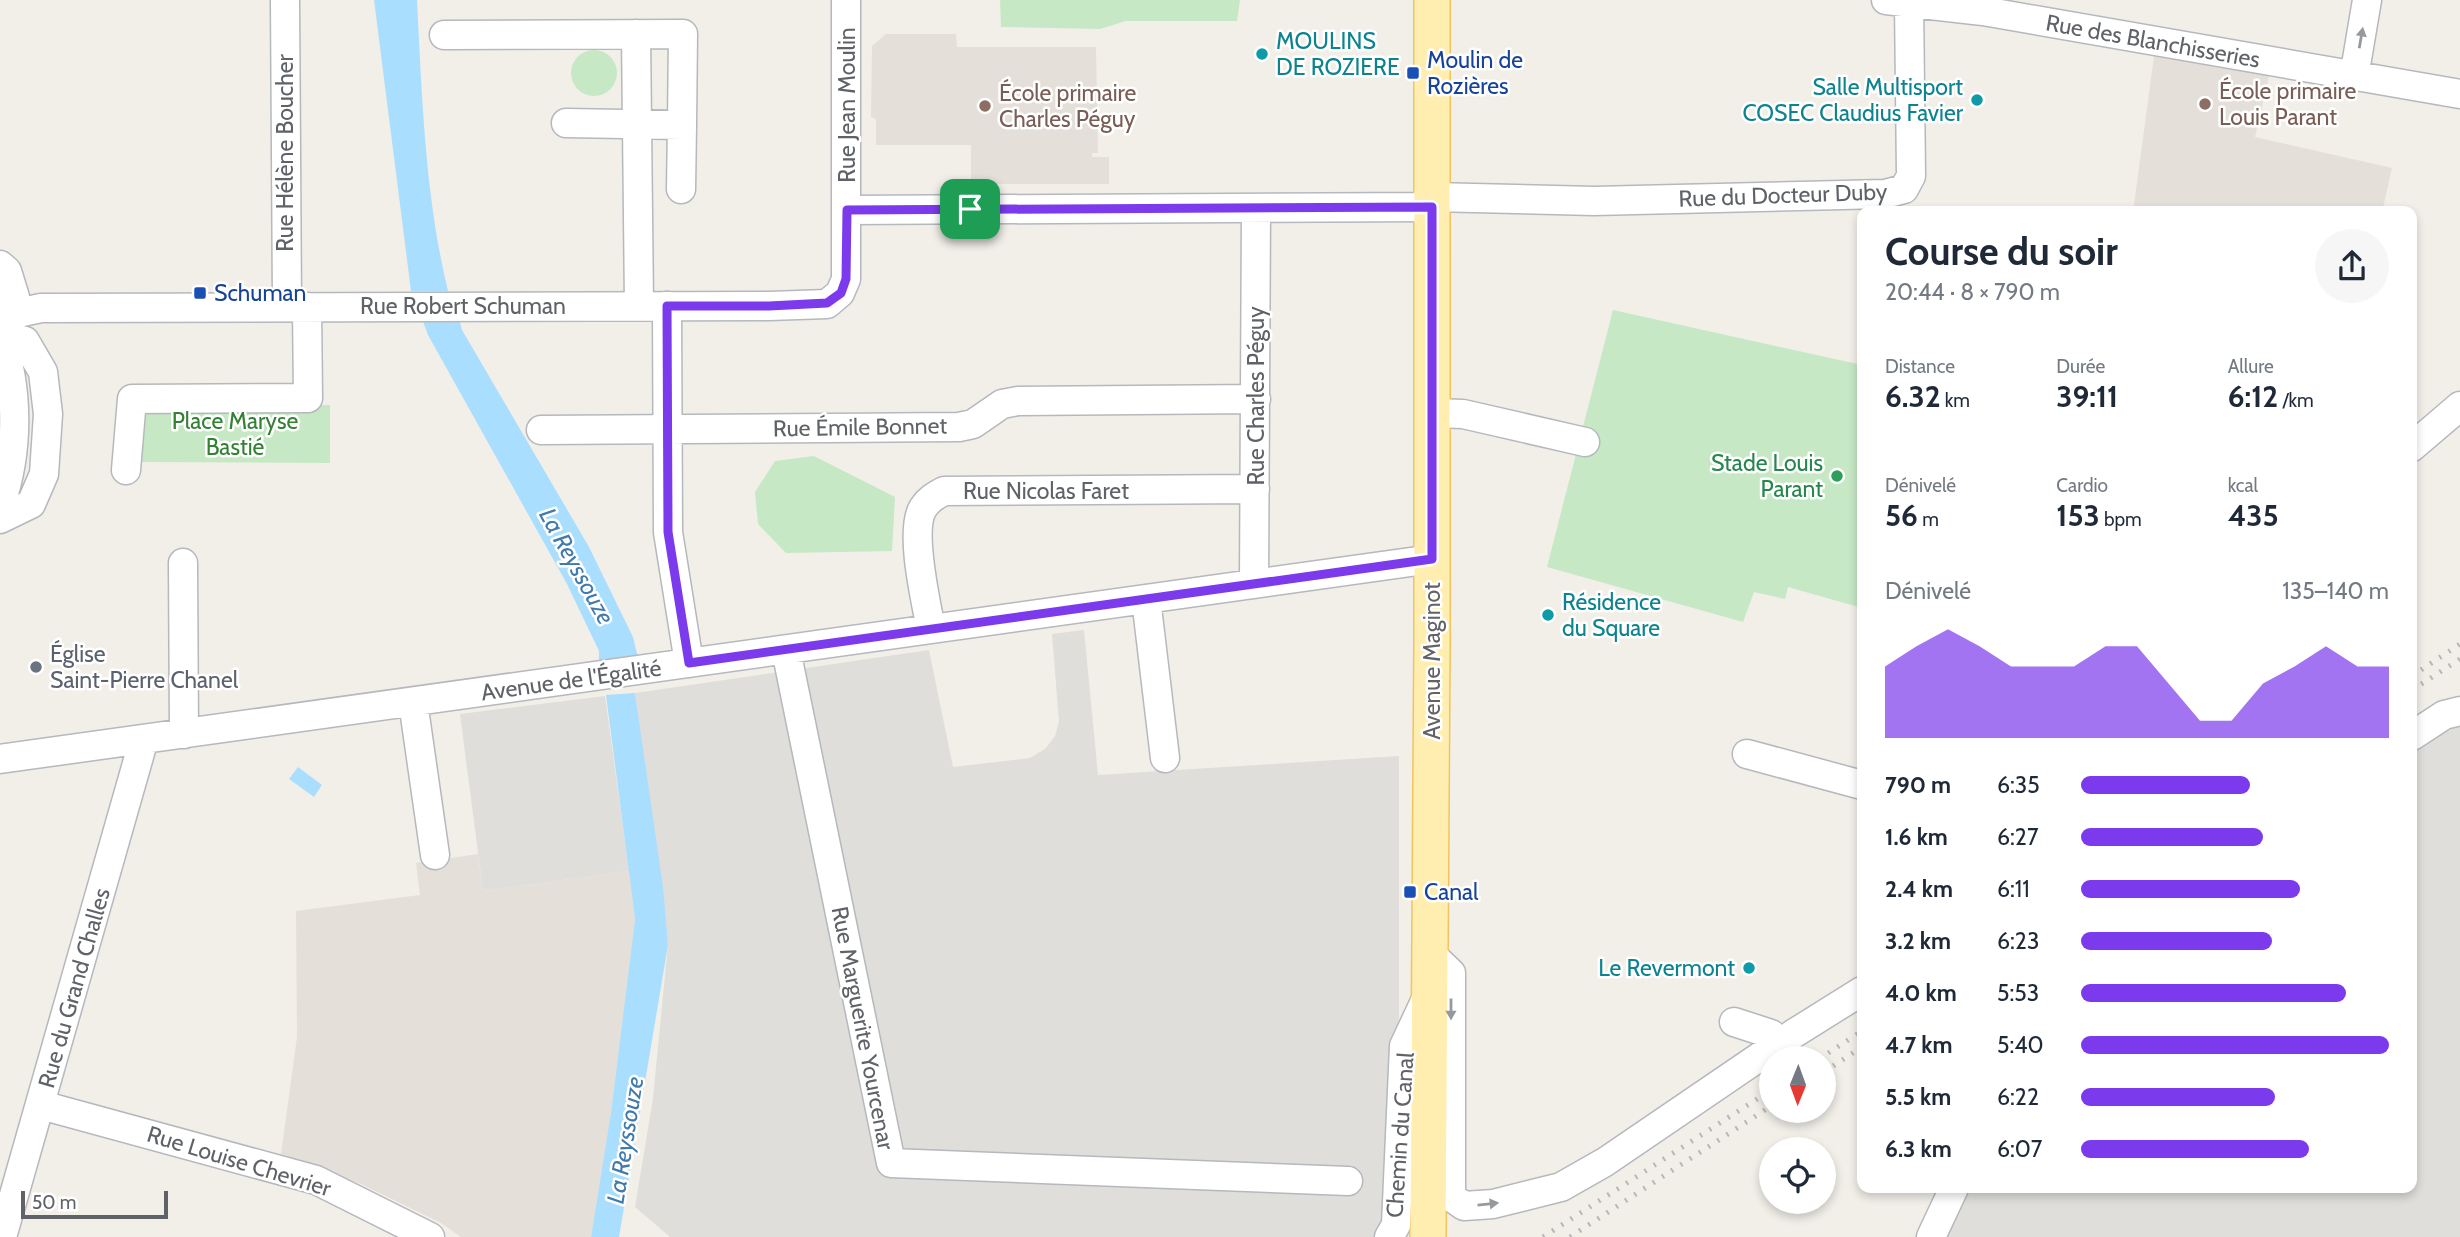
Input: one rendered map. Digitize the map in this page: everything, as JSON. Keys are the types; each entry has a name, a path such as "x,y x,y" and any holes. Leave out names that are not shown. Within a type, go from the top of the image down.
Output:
{"main road":[{"name":"Avenue Maginot","path":"1428,1237 1432,0"}],"street":[{"name":"Rue Hélène Boucher","path":"126,470 132,399 308,398 297,307 285,0"},
{"name":"Rue Jean Moulin","path":"846,0 847,210"},
{"path":"2354,77 2367,0"},
{"name":"Rue du Docteur Duby","path":"1432,202 1885,194 1904,188 1911,176 1898,1"},
{"name":"Rue des Blanchisseries","path":"1898,1 1983,11 2460,94"},
{"path":"636,34 639,306"},
{"path":"444,36 683,34 681,189"},
{"path":"566,123 682,125"},
{"path":"847,210 1256,208 1432,202"},
{"name":"Rue Charles Péguy","path":"1254,584 1256,208"},
{"name":"Rue Robert Schuman","path":"0,319 41,308 769,306 827,303 841,293 846,279 847,210"},
{"path":"0,265 7,271 15,296 0,319"},
{"path":"667,306 668,532 689,663"},
{"path":"0,506 6,487 15,422 11,379 0,335 25,341 43,372 48,414 44,474 31,504 0,519"},
{"name":"Rue Émile Bonnet","path":"541,430 959,426 973,424 1002,404 1018,401 1256,399"},
{"path":"2417,443 2460,406"},
{"path":"1432,413 1463,414 1585,442"},
{"name":"Rue Nicolas Faret","path":"931,629 918,537 921,511 931,498 944,491 1255,489"},
{"name":"Avenue de l'Égalité","path":"0,759 1432,559"},
{"path":"183,564 184,734"},
{"path":"1146,599 1165,758"},
{"name":"Rue Marguerite Yourcenar","path":"786,650 891,1163 1348,1181"},
{"path":"413,702 435,855"},
{"path":"2417,733 2444,715 2460,711"},
{"name":"Rue du Grand Challes","path":"3,1223 41,1105 144,739"},
{"path":"1747,754 1857,784"},
{"path":"1428,951 1451,973 1451,1197 1464,1206 1493,1204 1561,1187 1605,1163 1857,994"},
{"name":"Chemin du Canal","path":"1389,1237 1396,1225 1404,1046 1429,994"},
{"path":"1734,1023 1771,1034 1779,1044"},
{"name":"Rue Louise Chevrier","path":"41,1105 316,1180 416,1233"},
{"path":"1931,1237 1952,1193"}],"shaded area":[{"name":"École primaire Charles Péguy","path":"886,34 956,34 957,47 1096,47 1098,153 1092,153 1092,157 1109,157 1109,184 971,184 971,145 876,145 876,119 871,117 872,46"},
{"name":"École primaire Louis Parant","path":"2155,49 2270,71 2255,137 2392,168 2383,206 2134,206"},
{"path":"1084,630 1098,775 1399,756 1399,1016 1391,1205 1375,1237 670,1237 635,1207 653,1098 668,945 635,693 929,650 953,767 1030,758 1045,749 1055,736 1059,722 1052,634"},
{"path":"605,696 629,871 483,891 460,714"},
{"path":"2460,720 2460,1237 1936,1237 1958,1193 2417,1193 2417,749"},
{"path":"478,854 483,891 629,871 635,919 611,1112 591,1237 461,1237 441,1223 361,1184 281,1154 297,1037 296,911 420,895 416,863"}],"green space":[{"path":"1000,0 1240,0 1237,21 1126,21 1100,29 1001,27"},
{"path":"594,50 610,57 617,73 610,89 594,96 578,89 571,73 578,57"},
{"path":"1613,310 1857,364 1857,607 1788,587 1785,599 1754,592 1743,622 1547,567"},
{"name":"Place Maryse Bastié","path":"330,405 330,463 140,462 140,407"},
{"path":"814,456 895,497 892,551 786,553 758,524 755,492 775,461"}],"water":[{"path":"374,0 417,0 429,183 448,291 411,291"},
{"name":"La Reyssouze","path":"458,315 462,330 589,547 633,637 638,658 599,664 599,651 567,584 428,335 421,316"},
{"name":"La Reyssouze","path":"635,693 663,887 668,945 619,1237 591,1237 611,1112 635,919 606,695"},
{"path":"298,767 322,785 314,797 289,779"}],"railway":[{"path":"2417,673 2460,644"},
{"path":"2417,687 2460,659"},
{"path":"1836,1048 1857,1034"},
{"path":"1836,1064 1857,1050"},
{"path":"1543,1237 1759,1098"},
{"path":"1570,1237 1759,1114"}],"place":[{"name":"MOULINS DE ROZIERE","path":"1262,54"},
{"name":"Moulin de Rozières","path":"1413,73"},
{"name":"Salle Multisport COSEC Claudius Favier","path":"1977,100"},
{"name":"École primaire Louis Parant","path":"2205,104"},
{"name":"École primaire Charles Péguy","path":"985,106"},
{"name":"Schuman","path":"200,293"},
{"name":"Stade Louis Parant","path":"1837,476"},
{"name":"Résidence du Square","path":"1548,615"},
{"name":"Église Saint-Pierre Chanel","path":"36,667"},
{"name":"Canal","path":"1410,892"},
{"name":"Le Revermont","path":"1749,968"}],"route":[{"path":"1432,207 1432,559 689,663 668,532 667,306 827,303 841,293 846,279 847,210 970,209 1432,207"}]}
